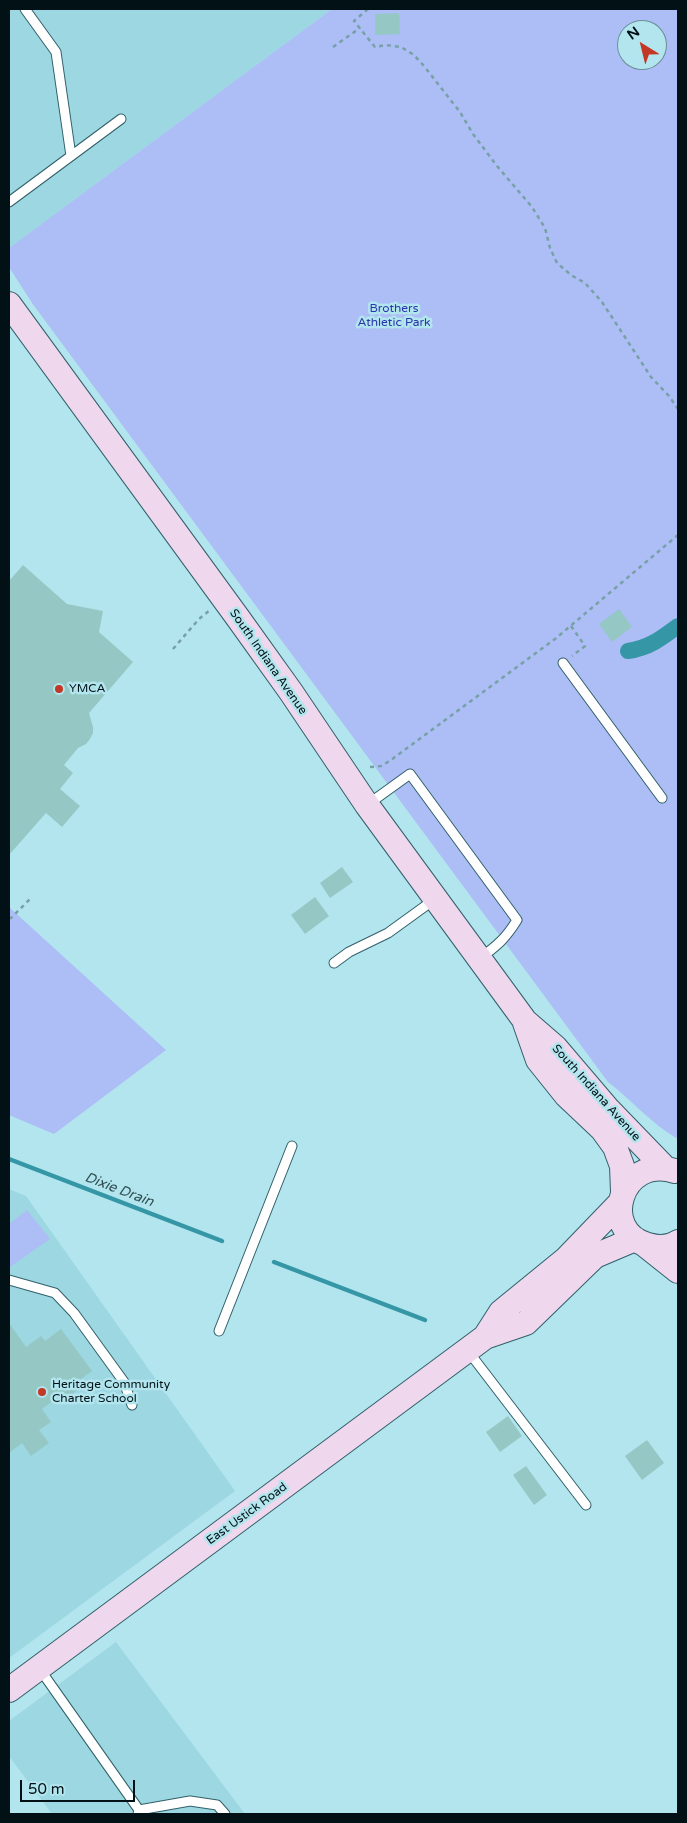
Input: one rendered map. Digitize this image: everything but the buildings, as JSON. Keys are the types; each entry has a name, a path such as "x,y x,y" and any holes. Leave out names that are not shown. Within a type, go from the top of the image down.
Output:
{"main road":[{"name":"South Indiana Avenue","path":"9,304 291,692 367,805 525,1021 555,1047 607,1108 674,1171"},
{"name":"South Indiana Avenue","path":"525,1021 538,1060 566,1095 602,1129 615,1146 622,1166 622,1223 628,1232 639,1242"},
{"name":"East Ustick Road","path":"476,1344 501,1312 566,1259 621,1198 628,1184 635,1176 644,1171 674,1171"},
{"name":"East Ustick Road","path":"9,1690 476,1344 526,1322 596,1256 639,1242"},
{"path":"639,1242 654,1247 664,1247 678,1242"},
{"path":"639,1242 678,1271"}],"lane":[{"path":"25,9 56,52 71,156"},
{"path":"9,202 121,119"},
{"path":"563,663 662,798"},
{"path":"367,805 410,774 511,911 517,920 508,934 500,944 479,959"},
{"path":"334,963 349,952 388,933 435,899"},
{"path":"219,1331 292,1146"},
{"path":"9,1280 55,1293 74,1314 124,1382 132,1405"},
{"path":"476,1344 586,1505"},
{"path":"38,1668 139,1812 190,1801 218,1805 225,1814"}],"path":[{"path":"368,9 354,21 375,47 386,44 401,47 419,60 460,112 497,166 532,207 545,228 550,248 557,263 571,275 585,283 602,302 651,378 669,396 678,409"},
{"path":"333,47 360,28"},
{"path":"370,768 381,766 391,760 571,626 614,587 678,534"},
{"path":"173,649 199,619 224,600"},
{"path":"563,663 585,646 571,626"},
{"path":"9,918 12,918 31,898"}],"shaded area":[{"path":"9,9 332,9 9,248"},
{"path":"9,1189 26,1196 235,1491 9,1658"},
{"path":"116,1642 245,1814 52,1814 9,1756 9,1721"}],"green space":[{"name":"Brothers Athletic Park","path":"332,9 678,9 678,1139 650,1119 608,1082 32,303 9,267 9,248"},
{"path":"9,907 166,1050 54,1134 9,1115"},
{"path":"27,1210 50,1239 10,1267 9,1224"}],"waterway":[{"path":"628,651 649,645 678,626"},
{"name":"Dixie Drain","path":"9,1159 222,1241"},
{"name":"Dixie Drain","path":"274,1262 425,1320"}],"place":[{"name":"YMCA","path":"59,689"},
{"name":"Heritage Community Charter School","path":"42,1392"}]}
